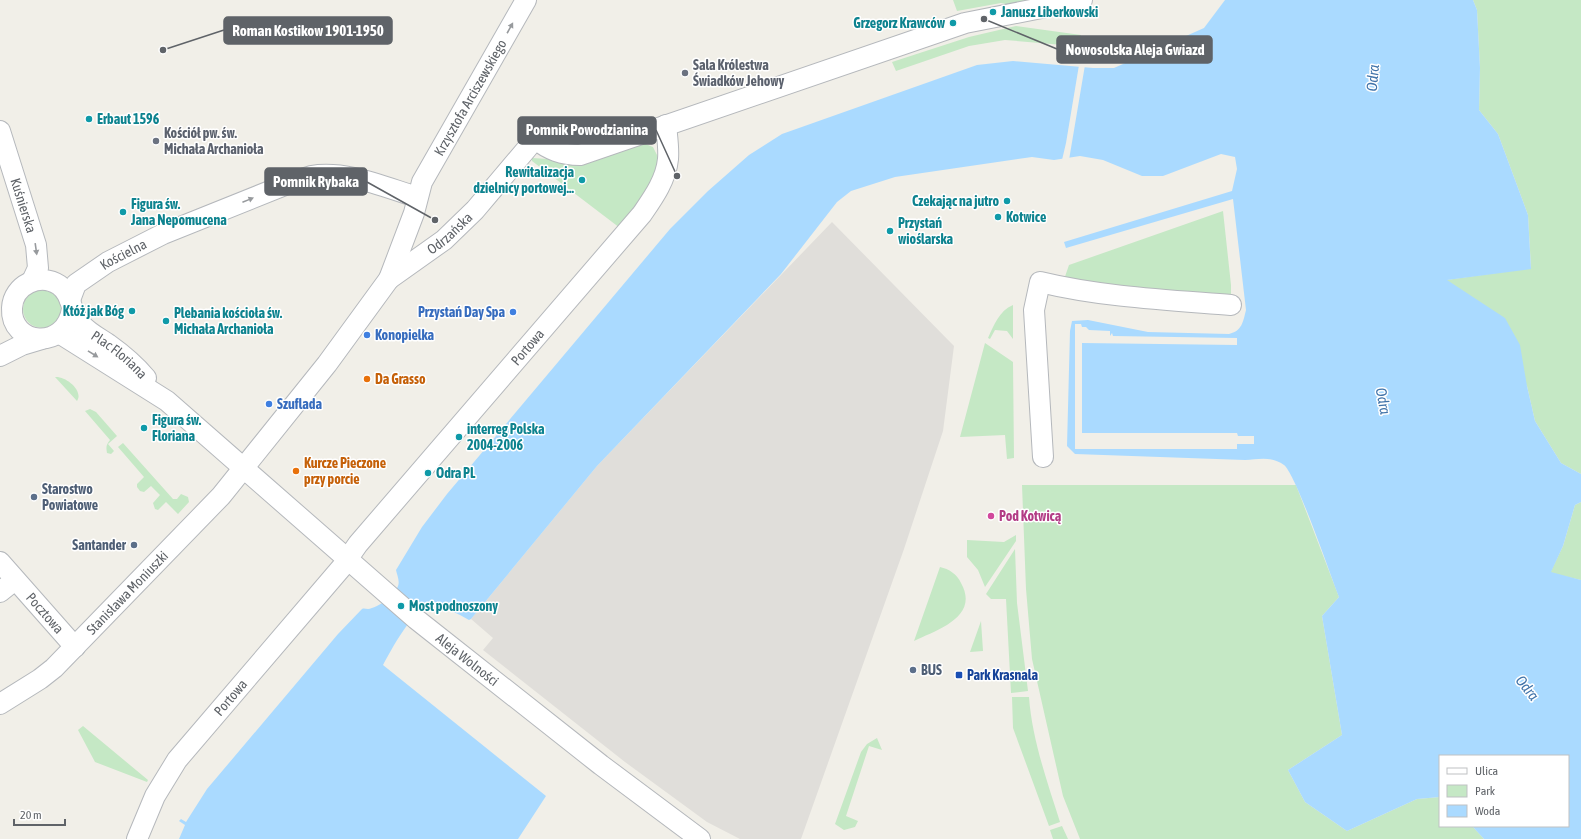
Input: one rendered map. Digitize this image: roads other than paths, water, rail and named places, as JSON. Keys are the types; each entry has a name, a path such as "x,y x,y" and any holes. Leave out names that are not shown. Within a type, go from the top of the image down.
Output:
{"street":[{"name":"Krzysztofa Arciszewskiego","path":"417,197 422,182 526,0"},
{"path":"666,125 965,23 1082,0"},
{"name":"Odrzańska","path":"389,279 449,235 475,210 535,139 547,148 559,152 580,154 666,125"},
{"name":"Portowa","path":"137,839 155,796 177,760 347,560 358,544 642,214 656,194 666,172 668,158 666,125"},
{"name":"Kuśnierska","path":"0,131 36,244 38,268 25,286"},
{"name":"Kościelna","path":"71,305 76,284 114,258 163,234 290,183 312,176 336,176 362,180 417,197"},
{"name":"Odrzańska","path":"244,469 327,364 389,279 414,213 417,197"},
{"path":"0,300 25,286 42,279 51,281 63,288 71,305 70,319 66,327 50,336 22,345 2,355"},
{"path":"1042,457 1034,310 1040,282 1061,287 1152,298 1231,305"},
{"path":"2,355 10,339 13,319 13,300 25,286"},
{"name":"Plac Floriana","path":"71,305 80,324 119,352 167,401 244,469"},
{"path":"13,319 24,333 32,338 50,336"},
{"name":"Plac Floriana","path":"50,336 167,401"},
{"name":"Aleja Wolności","path":"244,469 416,619 601,765 700,839"},
{"name":"Stanisława Moniuszki","path":"0,704 40,679 75,647 222,496 244,469"},
{"name":"Pocztowa","path":"0,562 75,647"},
{"name":"Pocztowa","path":"0,592 15,580"}],"water":[{"name":"Odra","path":"1225,0 1473,0 1477,10 1480,68 1479,110 1498,134 1528,215 1531,269 1447,280 1505,318 1520,345 1535,421 1561,463 1581,474 1581,502 1575,505 1563,546 1551,572 1581,580 1581,839 1484,839 1473,827 1569,827 1569,755 1439,755 1439,797 1417,799 1347,831 1305,802 1288,770 1342,735 1322,616 1339,597 1305,505 1289,472 1284,465 1270,459 1245,460 1075,454 1067,446 1070,331 1072,321 1088,320 1148,332 1229,334 1237,331 1244,318 1246,310 1233,199 1066,248 1064,242 1232,191 1237,169 1235,157 1221,154 1163,176 1142,176 1103,160 1080,156 1054,160 1032,157 895,177 851,191 837,202 781,274 597,466 471,619 469,620 441,607 431,605 425,607 404,630 383,665 546,796 518,839 179,839 185,825 179,821 181,819 186,822 207,789 338,634 362,609 368,609 376,606 386,600 396,590 399,580 396,570 422,527 447,494 670,229 708,191 749,155 782,134 977,65 1013,61 1093,68 1114,68 1204,28"}],"place":[{"name":"Janusz Liberkowski","path":"993,12"},
{"name":"Nowosolska Aleja Gwiazd","path":"984,19"},
{"name":"Grzegorz Krawców","path":"953,23"},
{"name":"Roman Kostikow 1901-1950","path":"163,50"},
{"name":"Sala Królestwa Świadków Jehowy","path":"685,73"},
{"name":"Erbaut 1596","path":"89,119"},
{"name":"Kościół pw. św. Michała Archanioła","path":"156,141"},
{"name":"Pomnik Powodzianina","path":"677,176"},
{"name":"Rewitalizacja dzielnicy portowej...","path":"582,180"},
{"name":"Czekając na jutro","path":"1007,201"},
{"name":"Figura św. Jana Nepomucena","path":"123,212"},
{"name":"Kotwice","path":"998,217"},
{"name":"Pomnik Rybaka","path":"435,220"},
{"name":"Przystań wioślarska","path":"890,231"},
{"name":"Któż jak Bóg","path":"132,311"},
{"name":"Przystań Day Spa","path":"513,312"},
{"name":"Plebania kościoła św. Michała Archanioła","path":"166,321"},
{"name":"Konopielka","path":"367,335"},
{"name":"Da Grasso","path":"367,379"},
{"name":"Szuflada","path":"269,404"},
{"name":"Figura św. Floriana","path":"144,428"},
{"name":"interreg Polska 2004-2006","path":"459,437"},
{"name":"Kurcze Pieczone przy porcie","path":"296,471"},
{"name":"Odra PL","path":"428,473"},
{"name":"Starostwo Powiatowe","path":"34,497"},
{"name":"Pod Kotwicą","path":"991,516"},
{"name":"Santander","path":"134,545"},
{"name":"Most podnoszony","path":"401,606"},
{"name":"BUS","path":"913,670"},
{"name":"Park Krasnala","path":"959,675"}]}
